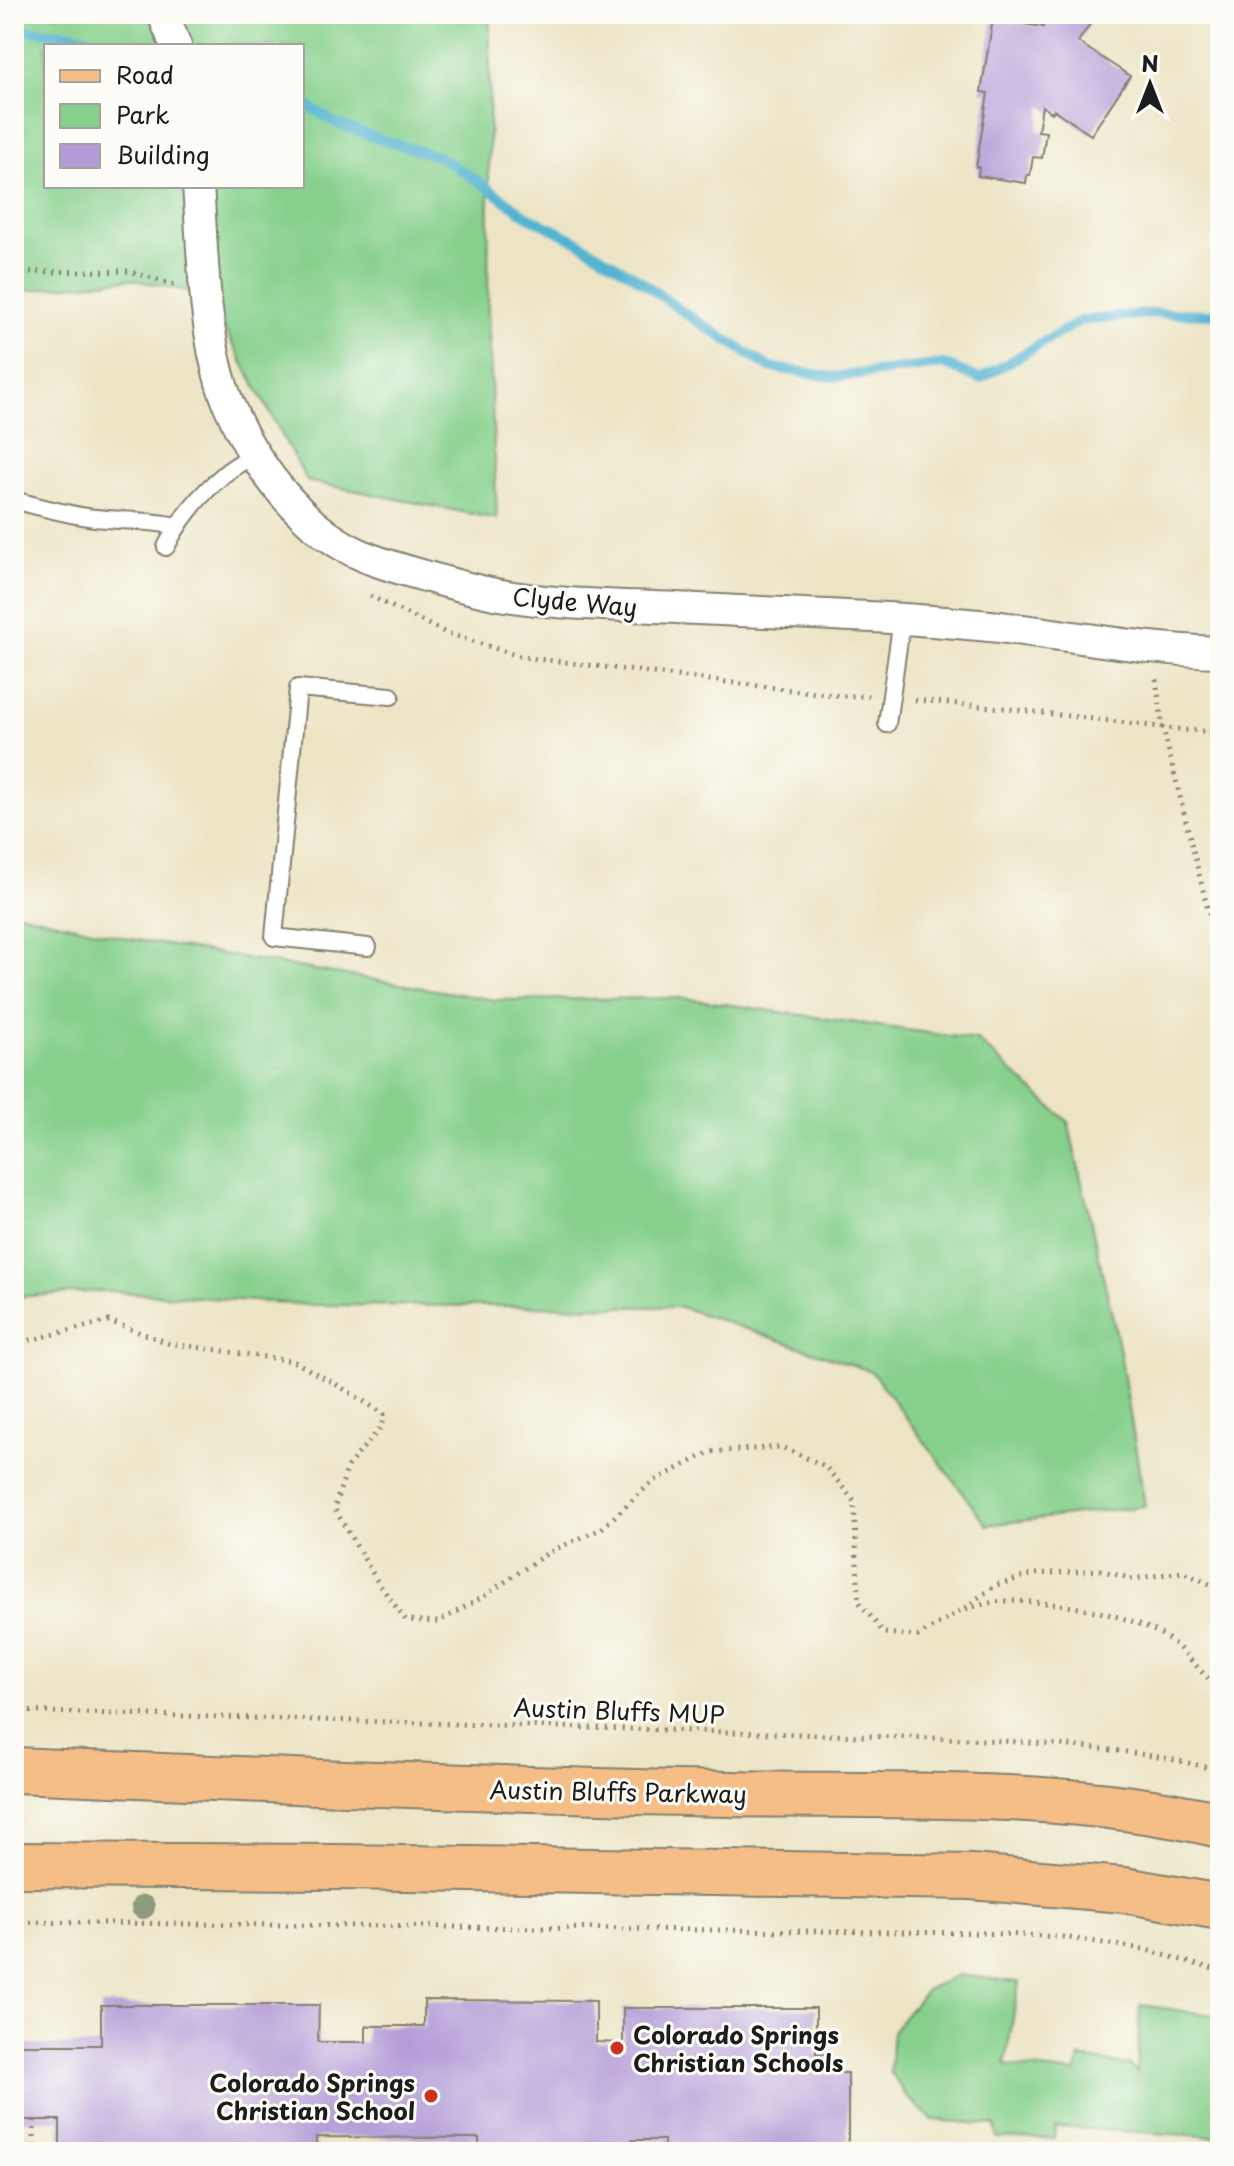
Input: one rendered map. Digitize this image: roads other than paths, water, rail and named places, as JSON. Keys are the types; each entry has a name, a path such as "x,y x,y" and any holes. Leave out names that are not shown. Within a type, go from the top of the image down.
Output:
{"main road":[{"name":"Austin Bluffs Parkway","path":"14,1770 503,1789 993,1798 1138,1810 1220,1825"},
{"path":"14,1796 164,1776"},
{"path":"14,1865 971,1877 1124,1890 1220,1907"}],"street":[{"path":"163,14 175,44"},
{"name":"Clyde Way","path":"198,188 207,295 222,386 264,471 315,526 349,551 459,586 560,603 902,619 998,627 1151,648 1220,652"}],"lane":[{"path":"166,547 176,526 223,475 255,454"},
{"path":"14,500 89,517 158,521 176,526"},
{"path":"887,724 902,619"},
{"path":"368,947 274,937 298,688 391,696"}],"waterway":[{"path":"14,29 72,34 100,41"},
{"path":"304,103 335,123 440,157 527,216 577,241 631,274 683,312 769,367 834,377 943,364 980,379 1080,321 1155,313 1220,314"}],"place":[{"name":"Colorado Springs Christian Schools","path":"617,2048"},
{"name":"Colorado Springs Christian School","path":"431,2096"}]}
